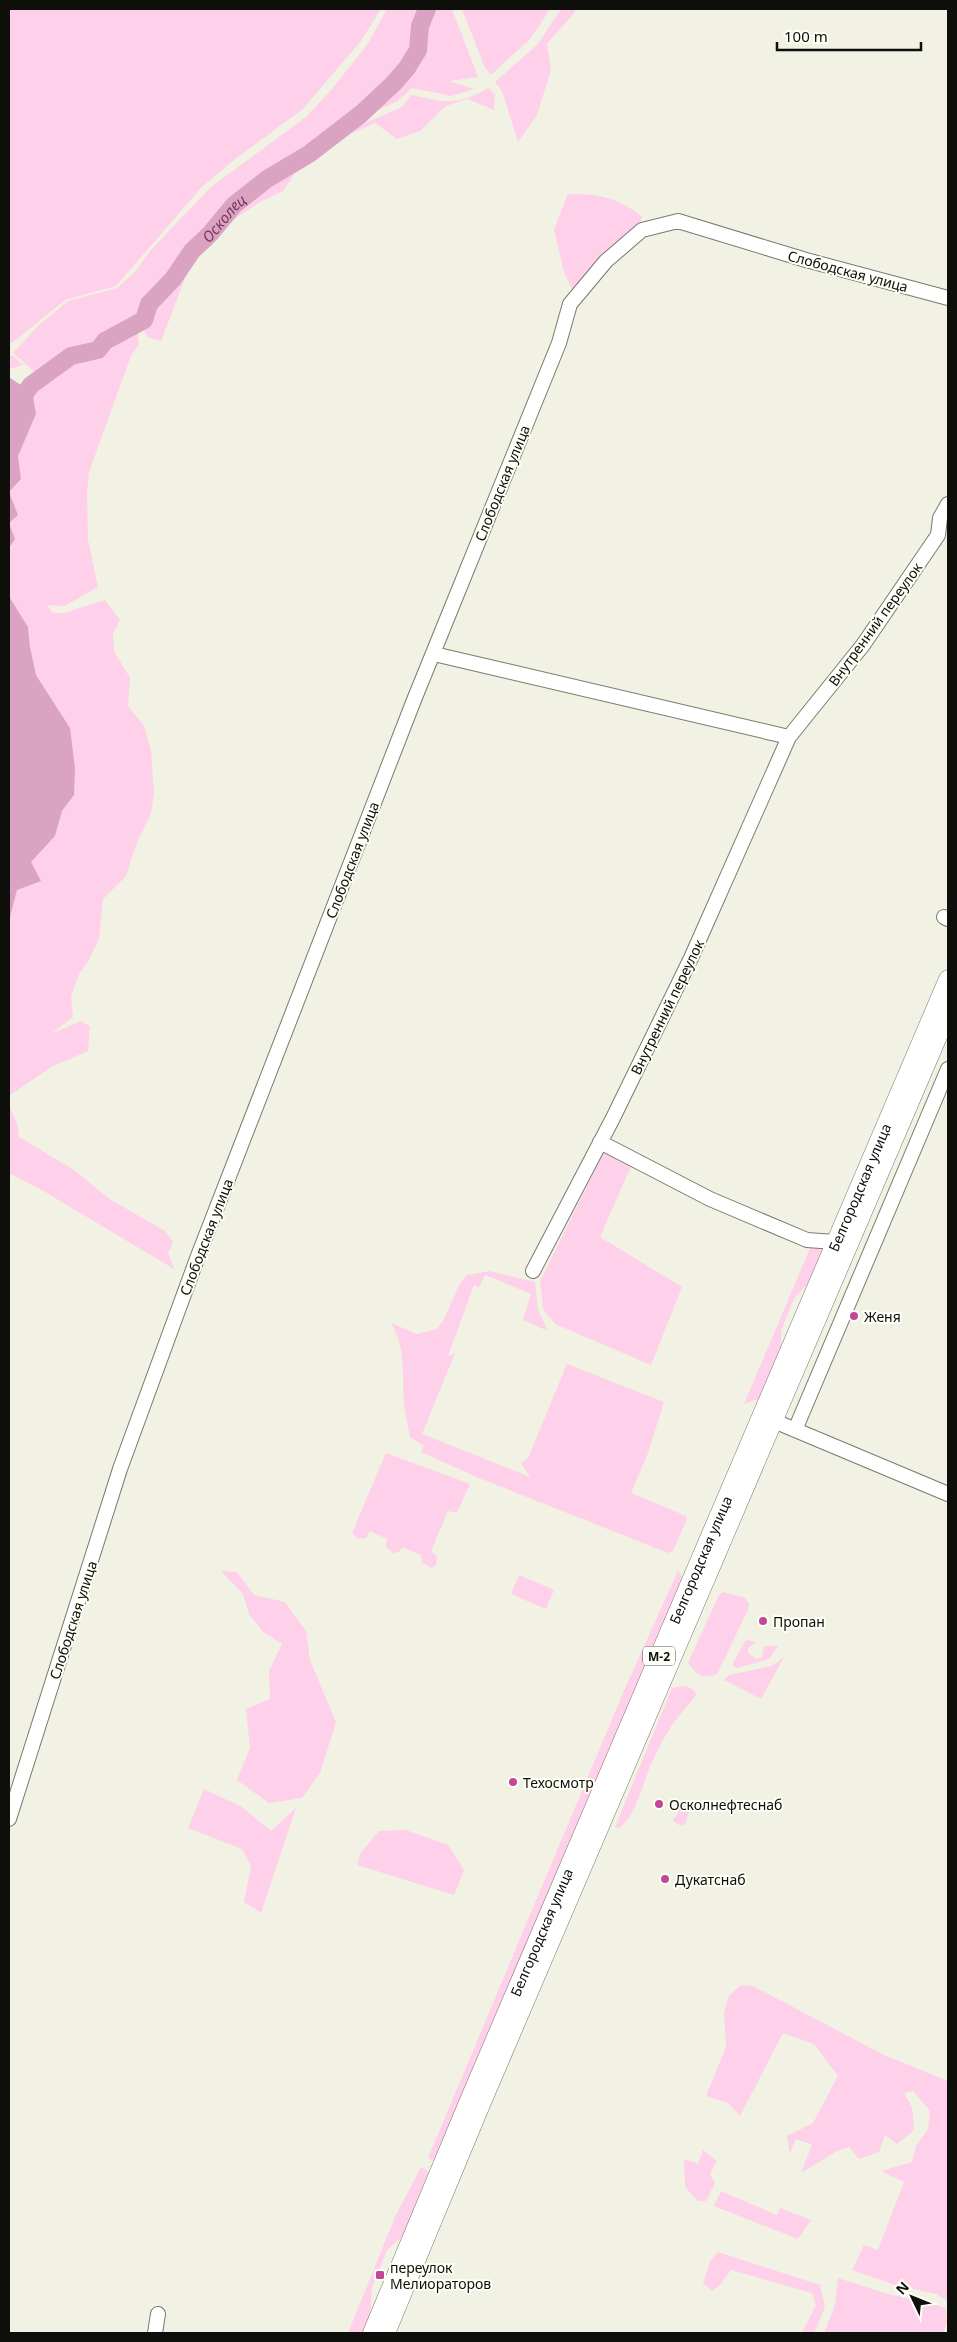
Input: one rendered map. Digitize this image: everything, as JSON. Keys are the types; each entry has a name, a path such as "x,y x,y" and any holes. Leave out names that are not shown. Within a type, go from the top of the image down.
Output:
{"main road":[{"name":"Белгородская улица","path":"372,2333 444,2158 948,980"},
{"name":"Белгородская улица","path":"386,2333 486,2093 948,1012"}],"street":[{"name":"Слободская улица","path":"9,1819 120,1469 205,1237 414,700 559,343 570,304 606,262 642,230 678,221 806,260 948,298"},
{"name":"Внутренний переулок","path":"533,1271 600,1142 691,958 789,737 863,645 938,535 940,518 948,504"},
{"path":"434,654 789,737"},
{"path":"795,1430 948,1069"},
{"path":"600,1142 710,1199 789,1233 807,1240 835,1242"},
{"path":"774,1421 948,1494"},
{"path":"154,2333 158,2314"}],"shaded area":[{"path":"9,9 381,9 361,41 303,109 235,159 201,188 116,286 65,300 12,343 9,340"},
{"path":"387,9 452,9 478,77 449,81 474,89 451,96 412,88 398,101 340,127 308,150 267,174 237,196 190,248 171,276 146,302 144,314 140,320 107,337 93,349 70,354 39,376 13,353 40,324 68,301 117,288 135,272 150,251 211,187 306,117 333,88 369,42"},
{"path":"462,9 550,9 530,39 491,75 485,68"},
{"path":"561,9 574,9 575,12 547,44 551,70 537,115 518,142 502,91 495,82 538,44"},
{"path":"488,88 495,94 494,110 468,99 446,106 420,131 397,139 375,123 327,144 299,167 283,191 260,202 221,228 191,263 161,341 147,337 140,321 165,290 174,282 194,252 212,236 236,207 267,182 310,156 326,142 340,134 402,107 411,95 434,100 451,101 468,98"},
{"path":"568,194 607,198 624,205 643,217 636,228 577,288 572,289 564,272 554,229"},
{"path":"136,324 139,344 131,356 89,472 87,494 88,540 98,587 65,606 47,605 53,613 64,613 105,600 120,620 113,634 114,651 130,678 128,706 144,726 151,751 154,793 151,813 136,845 126,876 103,899 99,939 79,974 71,996 73,1017 51,1034 81,1021 90,1026 88,1051 53,1066 10,1095 9,1099 9,921 17,890 31,862 55,836 62,811 74,795 70,728 36,675 28,627 10,598 9,548 15,539 9,523 18,515 9,492 21,479 18,456 36,414 31,387 71,358 98,353 107,343"},
{"path":"12,355 23,365 9,369 9,357"},
{"path":"9,377 22,386 31,385 36,414 18,456 21,479 9,492"},
{"path":"9,492 18,515 9,523"},
{"path":"9,523 15,539 9,548"},
{"path":"9,583 10,598 28,627 36,675 70,728 75,768 74,795 62,811 55,836 31,862 41,881 17,890 9,921"},
{"path":"9,1106 17,1123 19,1137 74,1170 111,1200 165,1231 173,1242 168,1253 174,1269 45,1192 9,1173"},
{"path":"605,1150 631,1166 600,1237 682,1287 651,1365 555,1324 543,1309 540,1281"},
{"path":"811,1246 823,1250 824,1256 813,1278 794,1299 781,1331 781,1356 761,1398 744,1404"},
{"path":"490,1271 535,1282 538,1310 548,1331 523,1320 531,1294 485,1275 479,1287 474,1285 448,1356 455,1353 422,1434 530,1477 521,1463 528,1458 567,1364 664,1402 648,1453 631,1493 686,1516 687,1519 673,1551 668,1553 479,1478 421,1452 424,1446 410,1437 404,1403 401,1352 396,1332 391,1323 417,1334 437,1329 444,1319 460,1283 467,1275"},
{"path":"386,1453 470,1484 457,1513 448,1511 431,1551 437,1556 436,1565 432,1568 422,1563 421,1555 402,1547 399,1552 393,1553 386,1547 387,1539 370,1531 366,1538 358,1539 352,1533"},
{"path":"221,1571 237,1572 254,1595 285,1602 306,1631 310,1660 336,1722 320,1773 302,1798 269,1803 237,1780 250,1748 246,1709 270,1699 269,1671 282,1644 263,1632 249,1614 243,1594"},
{"path":"678,1571 684,1579 441,2157 434,2161 428,2158 626,1686"},
{"path":"519,1575 554,1590 546,1609 511,1594"},
{"path":"723,1592 745,1598 749,1604 748,1610 717,1674 712,1676 700,1675 688,1663 719,1595"},
{"path":"746,1640 756,1642 748,1648 748,1653 756,1659 762,1657 764,1646 778,1646 769,1659 737,1668 733,1666 733,1663"},
{"path":"784,1657 761,1699 724,1680 729,1675 772,1666"},
{"path":"686,1686 694,1690 696,1695 663,1741 650,1767 634,1809 625,1823 619,1828 615,1827 672,1688"},
{"path":"204,1789 242,1807 271,1831 296,1808 261,1913 244,1902 251,1866 242,1849 188,1828"},
{"path":"686,1800 691,1806 685,1824 681,1826 673,1821 679,1806"},
{"path":"406,1830 448,1845 464,1870 454,1895 357,1865 360,1854 379,1831"},
{"path":"741,1985 753,1986 884,2055 948,2081 948,2301 936,2294 895,2285 852,2270 864,2245 878,2250 904,2182 881,2171 912,2162 916,2146 928,2129 930,2111 913,2091 904,2093 912,2107 914,2130 897,2144 885,2135 879,2152 859,2159 849,2147 837,2151 801,2173 812,2145 796,2139 790,2153 787,2136 813,2123 838,2076 814,2044 783,2033 740,2116 728,2103 706,2096 726,2047 724,2012 729,1996"},
{"path":"703,2150 717,2161 710,2174 715,2183 706,2201 698,2201 685,2187 684,2159 698,2164"},
{"path":"421,2167 427,2170 428,2173 405,2234 387,2250 372,2287 370,2314 362,2333 348,2333 395,2217"},
{"path":"721,2191 777,2215 780,2208 811,2220 798,2239 714,2206"},
{"path":"718,2252 820,2285 825,2307 814,2333 802,2333 816,2305 812,2293 731,2270 720,2285 712,2291 703,2283 710,2261"},
{"path":"838,2278 888,2294 932,2303 946,2309 947,2323 943,2333 824,2333 835,2305"}],"waterway":[{"name":"Осколец","path":"9,416 31,385 71,356 98,350 105,341 144,320 149,304 173,279 192,251 210,234 234,205 267,179 309,154 361,114 394,83 407,68 418,50 420,26 427,9"}],"place":[{"name":"Женя","path":"854,1316"},
{"name":"Пропан","path":"763,1621"},
{"name":"Техосмотр","path":"513,1782"},
{"name":"Осколнефтеснаб","path":"659,1804"},
{"name":"Дукатснаб","path":"665,1879"},
{"name":"переулок Мелиораторов","path":"380,2275"}]}
